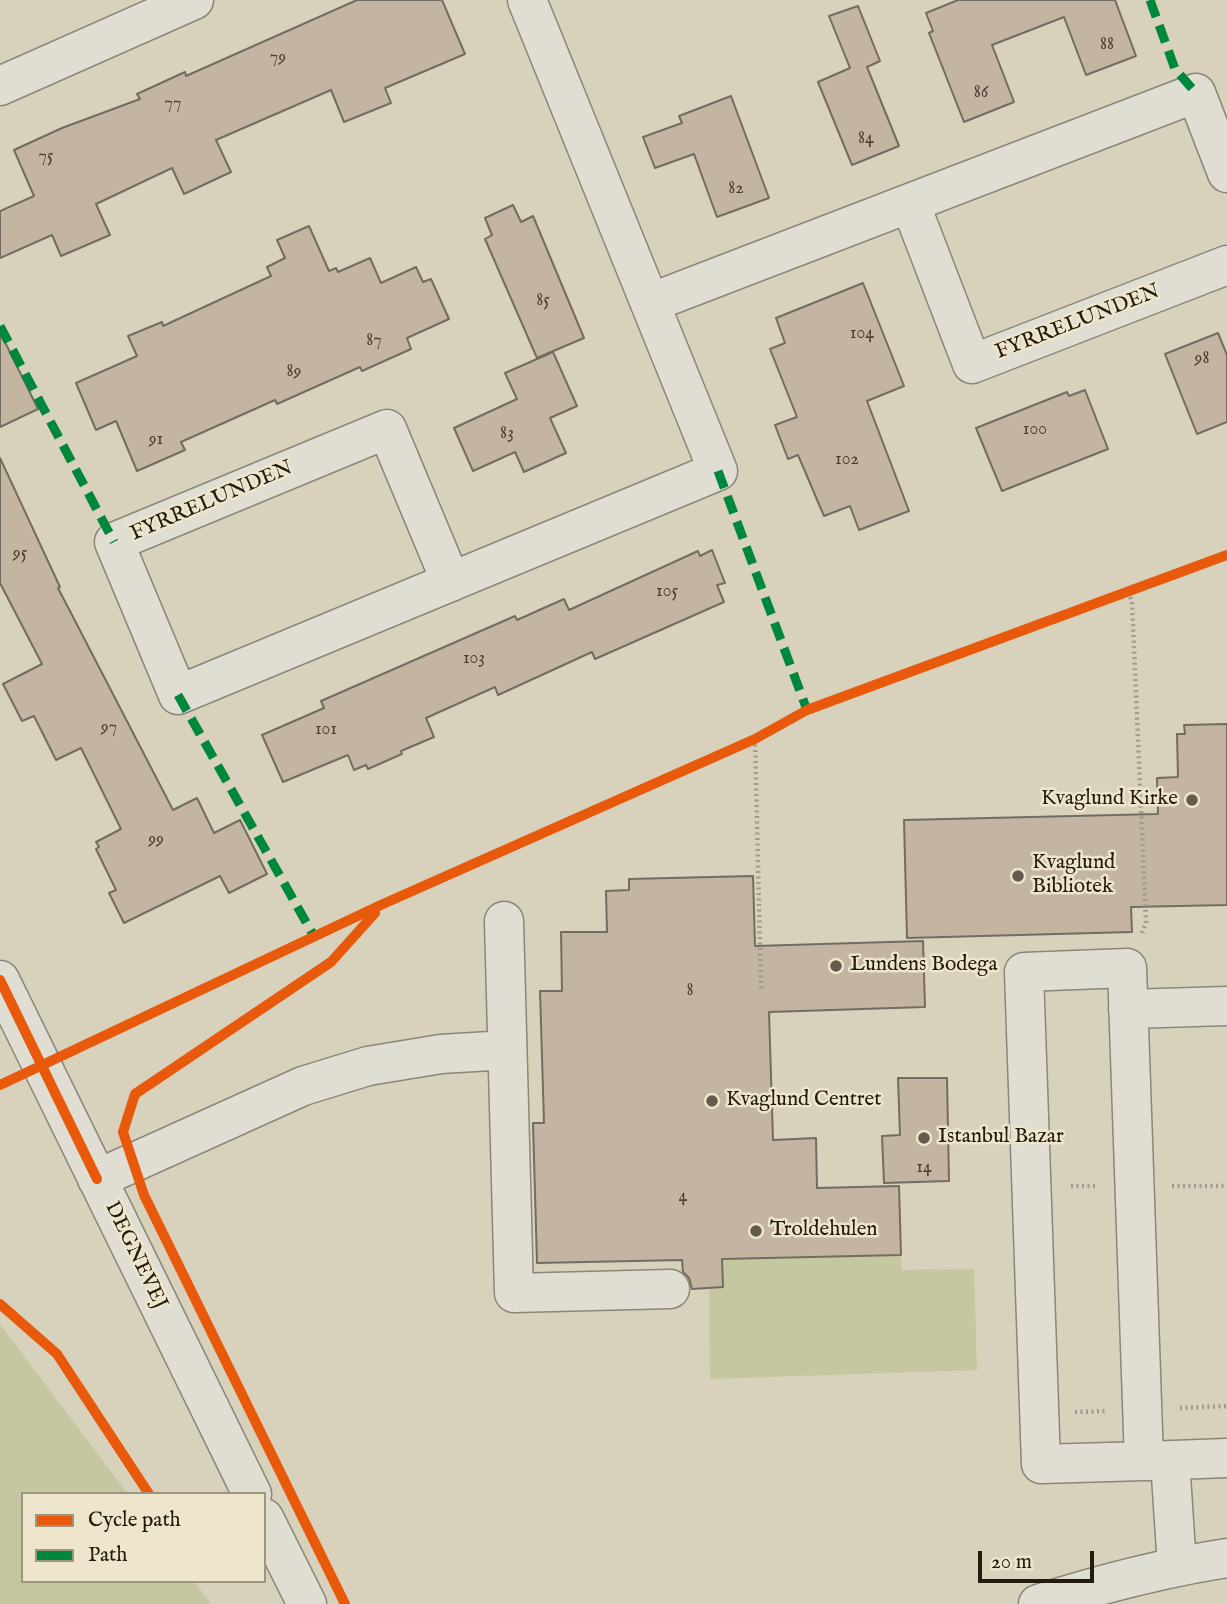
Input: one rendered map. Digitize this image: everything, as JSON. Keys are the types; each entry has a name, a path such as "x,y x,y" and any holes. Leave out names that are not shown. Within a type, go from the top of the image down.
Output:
{"street":[{"path":"0,86 194,0"},
{"name":"FYRRELUNDEN","path":"451,582 387,429 114,542 178,695 451,582 718,471 527,0"},
{"path":"650,303 1196,93 1227,173"},
{"name":"FYRRELUNDEN","path":"909,203 972,364 1227,265"},
{"path":"504,921 514,1293 670,1289"},
{"path":"1177,1566 1157,1461 1127,968 1024,972 1041,1464 1157,1461 1227,1458"},
{"name":"DEGNEVEJ","path":"0,980 251,1492"},
{"path":"1128,1009 1227,1006"},
{"path":"97,1179 303,1086 368,1066 441,1054 507,1050"},
{"path":"266,1522 307,1604"},
{"path":"1038,1604 1108,1582 1227,1558"}],"path":[{"path":"1127,968 1146,923 1132,602 1128,592"},
{"path":"755,739 761,989"}],"green space":[{"path":"901,1255 902,1270 974,1269 977,1370 710,1379 709,1288 722,1287 722,1259"},
{"path":"0,1324 126,1492 21,1492 21,1583 195,1583 211,1604 0,1604"}],"building":[{"path":"357,0 442,0 465,54 385,88 391,103 344,122 331,90 216,140 231,172 184,194 172,168 96,204 110,235 61,256 52,235 0,258 0,211 34,196 14,150 62,128 140,99 137,94 185,72 186,76"},
{"path":"958,0 1115,0 1136,56 1086,75 1064,17 992,45 1014,102 964,122 929,33 933,31 926,13"},
{"path":"858,6 880,61 867,67 899,146 852,165 818,82 850,68 829,16"},
{"path":"731,96 769,198 717,217 694,154 655,168 643,137 682,123 679,116"},
{"path":"513,205 521,222 533,216 584,338 537,358 485,239 492,235 485,218"},
{"path":"309,226 329,271 336,268 338,272 370,258 381,283 416,267 423,282 431,279 449,319 407,338 411,349 362,371 360,367 277,404 275,400 181,442 185,450 137,471 116,421 96,430 76,383 137,356 128,336 162,322 163,326 271,276 267,267 285,258 277,240"},
{"path":"863,283 904,386 867,401 909,511 859,530 850,506 824,516 798,455 788,459 775,425 797,417 770,349 785,343 776,318"},
{"path":"0,332 38,409 0,427"},
{"path":"1218,333 1227,355 1227,422 1197,434 1165,354"},
{"path":"553,352 577,406 550,418 566,453 524,472 515,452 473,471 454,428 517,399 505,373"},
{"path":"1085,390 1108,449 1002,491 976,428 1067,392 1069,396"},
{"path":"0,458 60,587 58,588 173,810 197,798 214,833 240,820 267,874 229,893 220,876 124,923 109,893 116,890 96,849 99,847 96,842 121,829 81,748 56,760 34,716 22,721 3,684 42,664 0,583"},
{"path":"712,550 725,583 717,585 724,602 595,659 592,652 498,695 495,687 426,718 434,737 368,769 366,765 354,770 348,755 283,782 262,735 324,708 321,701 515,616 517,620 564,599 569,610 698,551 700,556"},
{"name":"Kvaglund Bibliotek","path":"1227,724 1227,905 1131,907 1132,932 907,938 904,820 1158,814 1157,778 1178,777 1177,734 1185,734 1184,725"},
{"name":"Kvaglund Centret","path":"753,876 755,946 923,941 925,1007 769,1012 773,1140 816,1138 817,1188 899,1186 901,1255 722,1259 723,1287 692,1289 689,1278 683,1272 682,1260 537,1263 533,1123 544,1123 540,991 562,991 561,932 607,932 606,891 629,890 629,879"},
{"path":"898,1078 947,1078 949,1181 884,1183 882,1136 900,1135"}],"marked path":[{"path":"1150,0 1175,69 1196,93"},
{"path":"0,326 114,542"},
{"path":"718,471 807,710"},
{"path":"178,695 315,938"}],"cycle path":[{"path":"0,1085 383,904 755,739 807,710 1227,555"},
{"path":"345,1604 144,1195 123,1132 135,1094 331,962 375,913"},
{"path":"0,980 97,1179"},
{"path":"0,1304 57,1354 148,1492"}],"place":[{"name":"Kvaglund Kirke","path":"1192,800"},
{"name":"Kvaglund Bibliotek","path":"1018,876"},
{"name":"Lundens Bodega","path":"836,966"},
{"name":"Kvaglund Centret","path":"712,1101"},
{"name":"Istanbul Bazar","path":"924,1138"},
{"name":"Troldehulen","path":"756,1231"}]}
